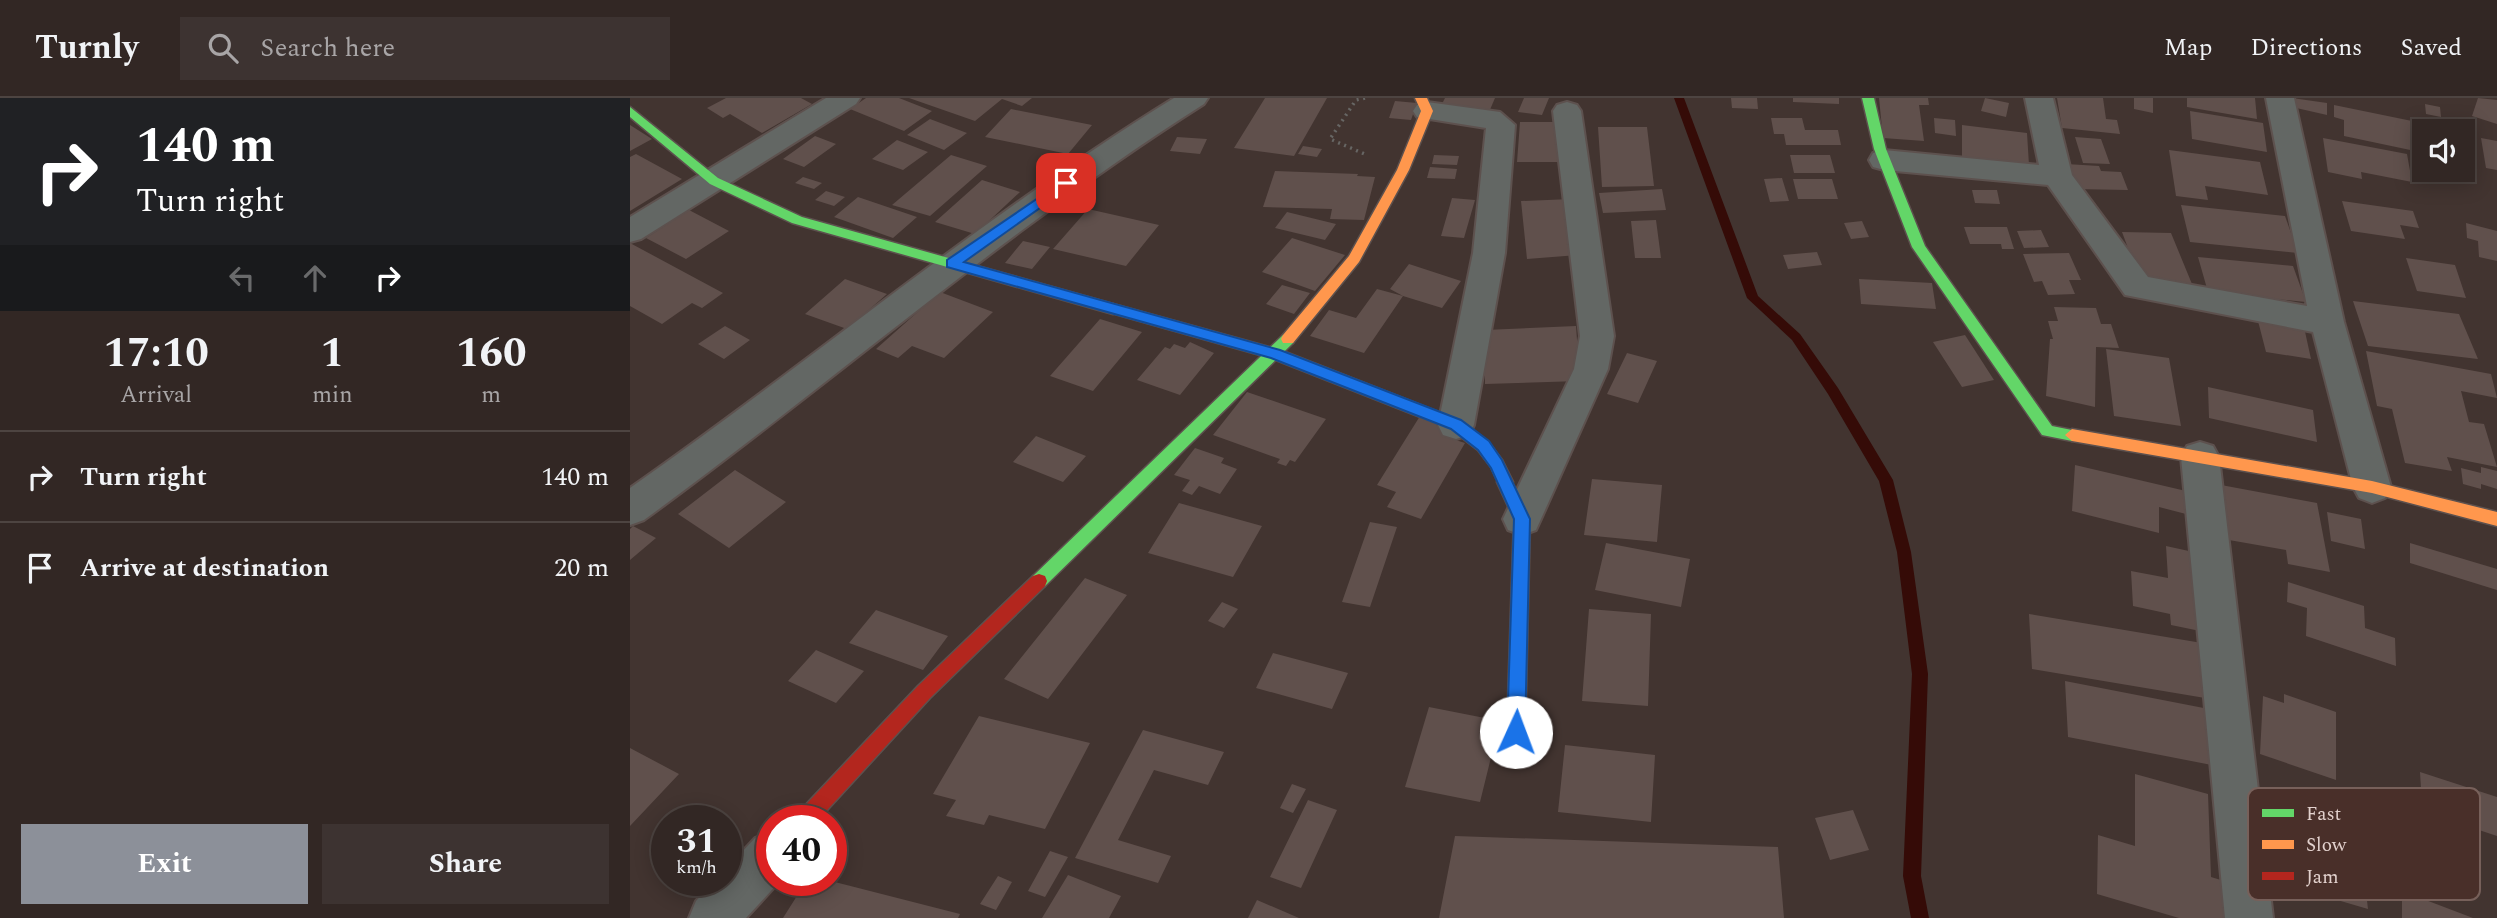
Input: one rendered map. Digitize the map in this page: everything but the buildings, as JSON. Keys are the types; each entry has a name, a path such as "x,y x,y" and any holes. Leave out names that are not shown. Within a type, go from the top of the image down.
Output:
{"street":[{"path":"630,231 846,98"},
{"path":"630,509 773,404 952,264 1123,141 1194,98"},
{"path":"1868,98 1884,160 1919,247 2048,430 2372,487 2497,519"},
{"path":"2039,98 2057,176 2137,288 2328,322"},
{"path":"2280,98 2328,322 2372,487"},
{"path":"818,805 924,692 1275,354 1348,268 1403,170 1424,105 1490,118 1501,125 1489,253 1456,425"},
{"path":"630,111 714,181 797,220 1275,354 1456,425 1483,446 1497,464 1522,519"},
{"path":"1516,732 1522,519 1591,369 1597,336 1567,111"},
{"path":"1884,160 2057,176"},
{"path":"2200,457 2249,918"},
{"path":"713,918 756,872"}],"path":[{"path":"1365,98 1356,100 1330,139 1403,170"}],"waterway":[{"path":"1679,98 1753,298 1796,337 1833,391 1886,480 1904,552 1920,674 1912,876 1920,918"}],"traffic: fast":[{"path":"1868,98 1880,149 1919,247 2047,431 2072,435"},
{"path":"630,111 714,181 797,220 1113,309"},
{"path":"1039,581 1288,339"}],"traffic: slow":[{"path":"1288,339 1354,259 1403,170 1427,111 1421,98"},
{"path":"2072,435 2372,487 2497,519"},
{"path":"1505,482 1522,519 1516,732"}],"traffic: jam":[{"path":"1113,309 1275,354 1456,425 1483,446 1497,464 1505,482"},
{"path":"819,805 924,692 1039,581"}],"route":[{"path":"1066,183 952,264 1275,354 1456,425 1483,446 1497,464 1522,519 1516,732"}]}
